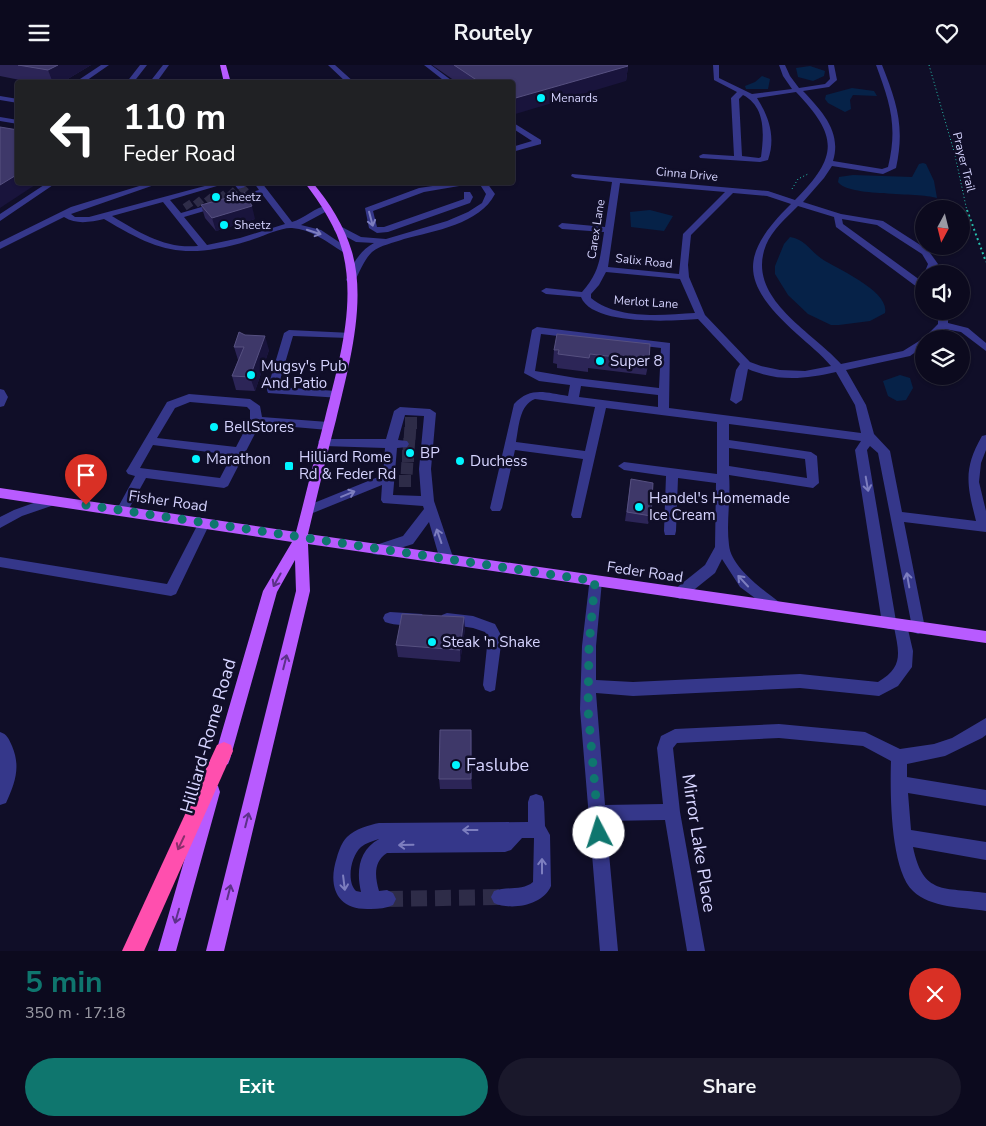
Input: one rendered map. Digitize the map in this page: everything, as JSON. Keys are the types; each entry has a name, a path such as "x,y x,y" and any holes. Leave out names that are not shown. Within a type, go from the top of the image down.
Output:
{"highway":[{"path":"133,951 224,751"}],"main road":[{"path":"223,65 227,80"},
{"name":"Hilliard-Rome Road","path":"167,951 270,591 301,537 336,395 348,335 352,309 346,250 337,228 310,185"},
{"name":"Fisher Road","path":"0,493 301,537"},
{"name":"Hilliard-Rome Road","path":"215,951 302,591 301,537"},
{"name":"Feder Road","path":"301,537 378,550 986,637"}],"street":[{"path":"82,80 106,65"},
{"path":"132,80 144,65"},
{"path":"154,80 166,65"},
{"path":"331,65 348,80"},
{"path":"427,65 448,80"},
{"path":"716,65 716,79 741,93 753,96 798,91 832,83 835,76 831,65"},
{"path":"588,686 643,689 800,681 879,689 893,681 905,667 906,651 895,624 861,449 869,438 863,410 844,375 777,309 767,296 756,273 756,263 763,242 796,202 824,174 832,153 828,129 823,117 816,106 798,91 784,72 782,65"},
{"path":"829,163 883,172 892,168 898,143 898,119 879,65"},
{"path":"738,158 735,98 741,93"},
{"path":"703,156 760,160 765,158 768,131 764,115 753,96"},
{"path":"0,98 15,100"},
{"path":"0,119 15,122"},
{"path":"515,126 538,142 515,149"},
{"name":"Cinna Drive","path":"575,176 768,195 840,216 880,223 889,227 925,252 933,265"},
{"name":"Carex Lane","path":"586,295 603,269 616,181"},
{"path":"0,218 49,185"},
{"path":"64,214 81,221 106,216 213,185 224,198"},
{"path":"226,185 235,195"},
{"path":"260,185 290,225 318,232 346,250"},
{"path":"454,185 422,190 376,205 368,210 373,228 377,231 467,201 469,197 462,185"},
{"path":"350,280 355,268 364,255 385,241 471,215 486,206 492,196 492,191 485,185"},
{"path":"0,246 64,214 134,186"},
{"path":"201,189 212,201"},
{"path":"178,216 190,207 235,195 243,189 265,191"},
{"path":"376,205 384,207 438,191 447,191 456,195 467,194"},
{"path":"732,191 687,234 683,265 684,277 701,316 746,363 758,369 788,375 805,375 906,353 915,347"},
{"path":"190,192 200,204"},
{"path":"180,195 190,207"},
{"path":"165,199 205,248"},
{"path":"106,216 161,245 205,248 222,246 302,222 326,208"},
{"path":"840,216 837,218 839,225 915,276"},
{"path":"408,222 419,231"},
{"path":"562,226 608,230"},
{"path":"337,228 359,240 385,241"},
{"name":"Salix Road","path":"603,269 684,277"},
{"path":"546,291 586,295"},
{"name":"Merlot Lane","path":"586,295 591,305 610,312 666,319 701,316"},
{"path":"938,330 943,325 943,320"},
{"path":"943,325 964,330 986,348"},
{"path":"662,411 666,345 537,330 529,373 539,377 663,392"},
{"path":"336,395 272,390 289,333 348,335"},
{"path":"736,400 741,370 746,363"},
{"path":"573,401 576,382"},
{"path":"0,393 2,397 0,403"},
{"path":"496,508 518,407 526,398 534,395 869,438 884,451 918,628"},
{"path":"189,398 250,403 256,409 256,420 224,483 132,471 171,405 189,398"},
{"path":"577,515 601,403"},
{"path":"429,506 387,500 393,475 400,411 430,413 422,451 429,506 447,560"},
{"path":"680,593 710,569 722,547 723,419"},
{"path":"256,420 328,426"},
{"path":"324,442 398,439"},
{"path":"897,517 985,527 971,477 974,459 986,439"},
{"path":"150,441 239,452"},
{"path":"624,466 672,472 813,483 811,456 723,443"},
{"path":"509,445 590,456"},
{"path":"670,531 672,472"},
{"path":"122,511 143,473"},
{"path":"308,510 393,475"},
{"path":"0,523 18,513 53,501"},
{"path":"378,550 408,540 429,506"},
{"path":"0,562 171,590 204,523"},
{"path":"722,547 745,583 774,606"},
{"path":"595,581 588,709 609,951"},
{"path":"390,618 474,622 490,628 495,637 490,685"},
{"path":"986,725 951,746 924,755 899,757 898,783 904,837 911,873 917,884 938,894 986,902"},
{"name":"Mirror Lake Place","path":"696,951 672,812 665,749 667,741 675,735 779,731 865,739 899,757"},
{"path":"0,739 8,751 10,765 9,780 0,797"},
{"path":"898,783 986,798"},
{"path":"500,897 532,895 542,886 542,835 537,830 536,802"},
{"path":"597,813 672,812"},
{"path":"519,830 505,844 386,845 376,848 371,855 367,871 367,886 380,900 355,901 347,895 343,886 346,854 353,843 365,835 379,831 519,830 537,830"},
{"path":"904,837 986,851"}],"path":[{"name":"Prayer Trail","path":"929,65 955,155 965,204 986,262"},
{"path":"792,189 798,179 812,171"}],"water":[{"path":"810,66 825,71 824,76 813,81 798,77 796,68"},
{"path":"762,76 770,79 768,89 746,89 745,86 755,82"},
{"path":"852,88 874,91 877,96 853,95 850,100 851,109 845,112 828,103 825,99 826,95"},
{"path":"919,164 926,164 934,181 937,198 855,190 844,187 838,182 839,177 853,175 912,177"},
{"path":"650,210 673,216 664,231 631,227 630,212"},
{"path":"790,237 800,240 822,259 871,289 884,305 885,313 870,321 839,325 831,325 808,314 788,295 775,274 775,266 784,244"},
{"path":"900,375 910,378 913,388 906,400 897,401 888,396 883,381"}],"building":[{"path":"18,65 58,65 48,70"},
{"path":"454,65 628,66 515,98 515,80 476,80"},
{"path":"0,127 15,130 15,176 0,185"},
{"path":"245,193 252,206 212,218 201,205"},
{"path":"239,332 245,335 265,336 250,377 232,376 244,347 234,347"},
{"path":"557,334 650,344 649,361 590,354 589,358 558,354 559,350 554,350"},
{"name":"Handel's Homemade Ice Cream","path":"631,479 653,483 651,516 627,512"},
{"name":"Steak 'n Shake","path":"402,614 464,617 460,650 396,645"},
{"name":"Faslube","path":"440,730 471,730 471,779 439,779"}],"tunnel":[{"path":"241,187 246,192"},
{"path":"230,190 235,195"},
{"path":"220,193 224,198"},
{"path":"207,196 212,202"},
{"path":"196,199 201,205"},
{"path":"186,202 190,208"},
{"path":"405,423 420,423"},
{"path":"404,433 420,434"},
{"path":"403,444 418,445"},
{"path":"402,456 417,456"},
{"path":"401,468 417,469"},
{"path":"399,481 415,481"},
{"path":"387,899 500,897"}],"place":[{"name":"Menards","path":"541,98"},
{"name":"sheetz","path":"216,197"},
{"name":"Sheetz","path":"224,225"},
{"name":"Super 8","path":"600,361"},
{"name":"Mugsy's Pub And Patio","path":"251,375"},
{"name":"BellStores","path":"214,427"},
{"name":"BP","path":"410,453"},
{"name":"Marathon","path":"196,459"},
{"name":"Duchess","path":"460,461"},
{"name":"Hilliard Rome Rd & Feder Rd","path":"289,466"},
{"name":"Handel's Homemade Ice Cream","path":"639,507"},
{"name":"Steak 'n Shake","path":"432,642"},
{"name":"Faslube","path":"456,765"}],"route":[{"path":"86,505 595,581 589,646 588,709 599,833"}]}
